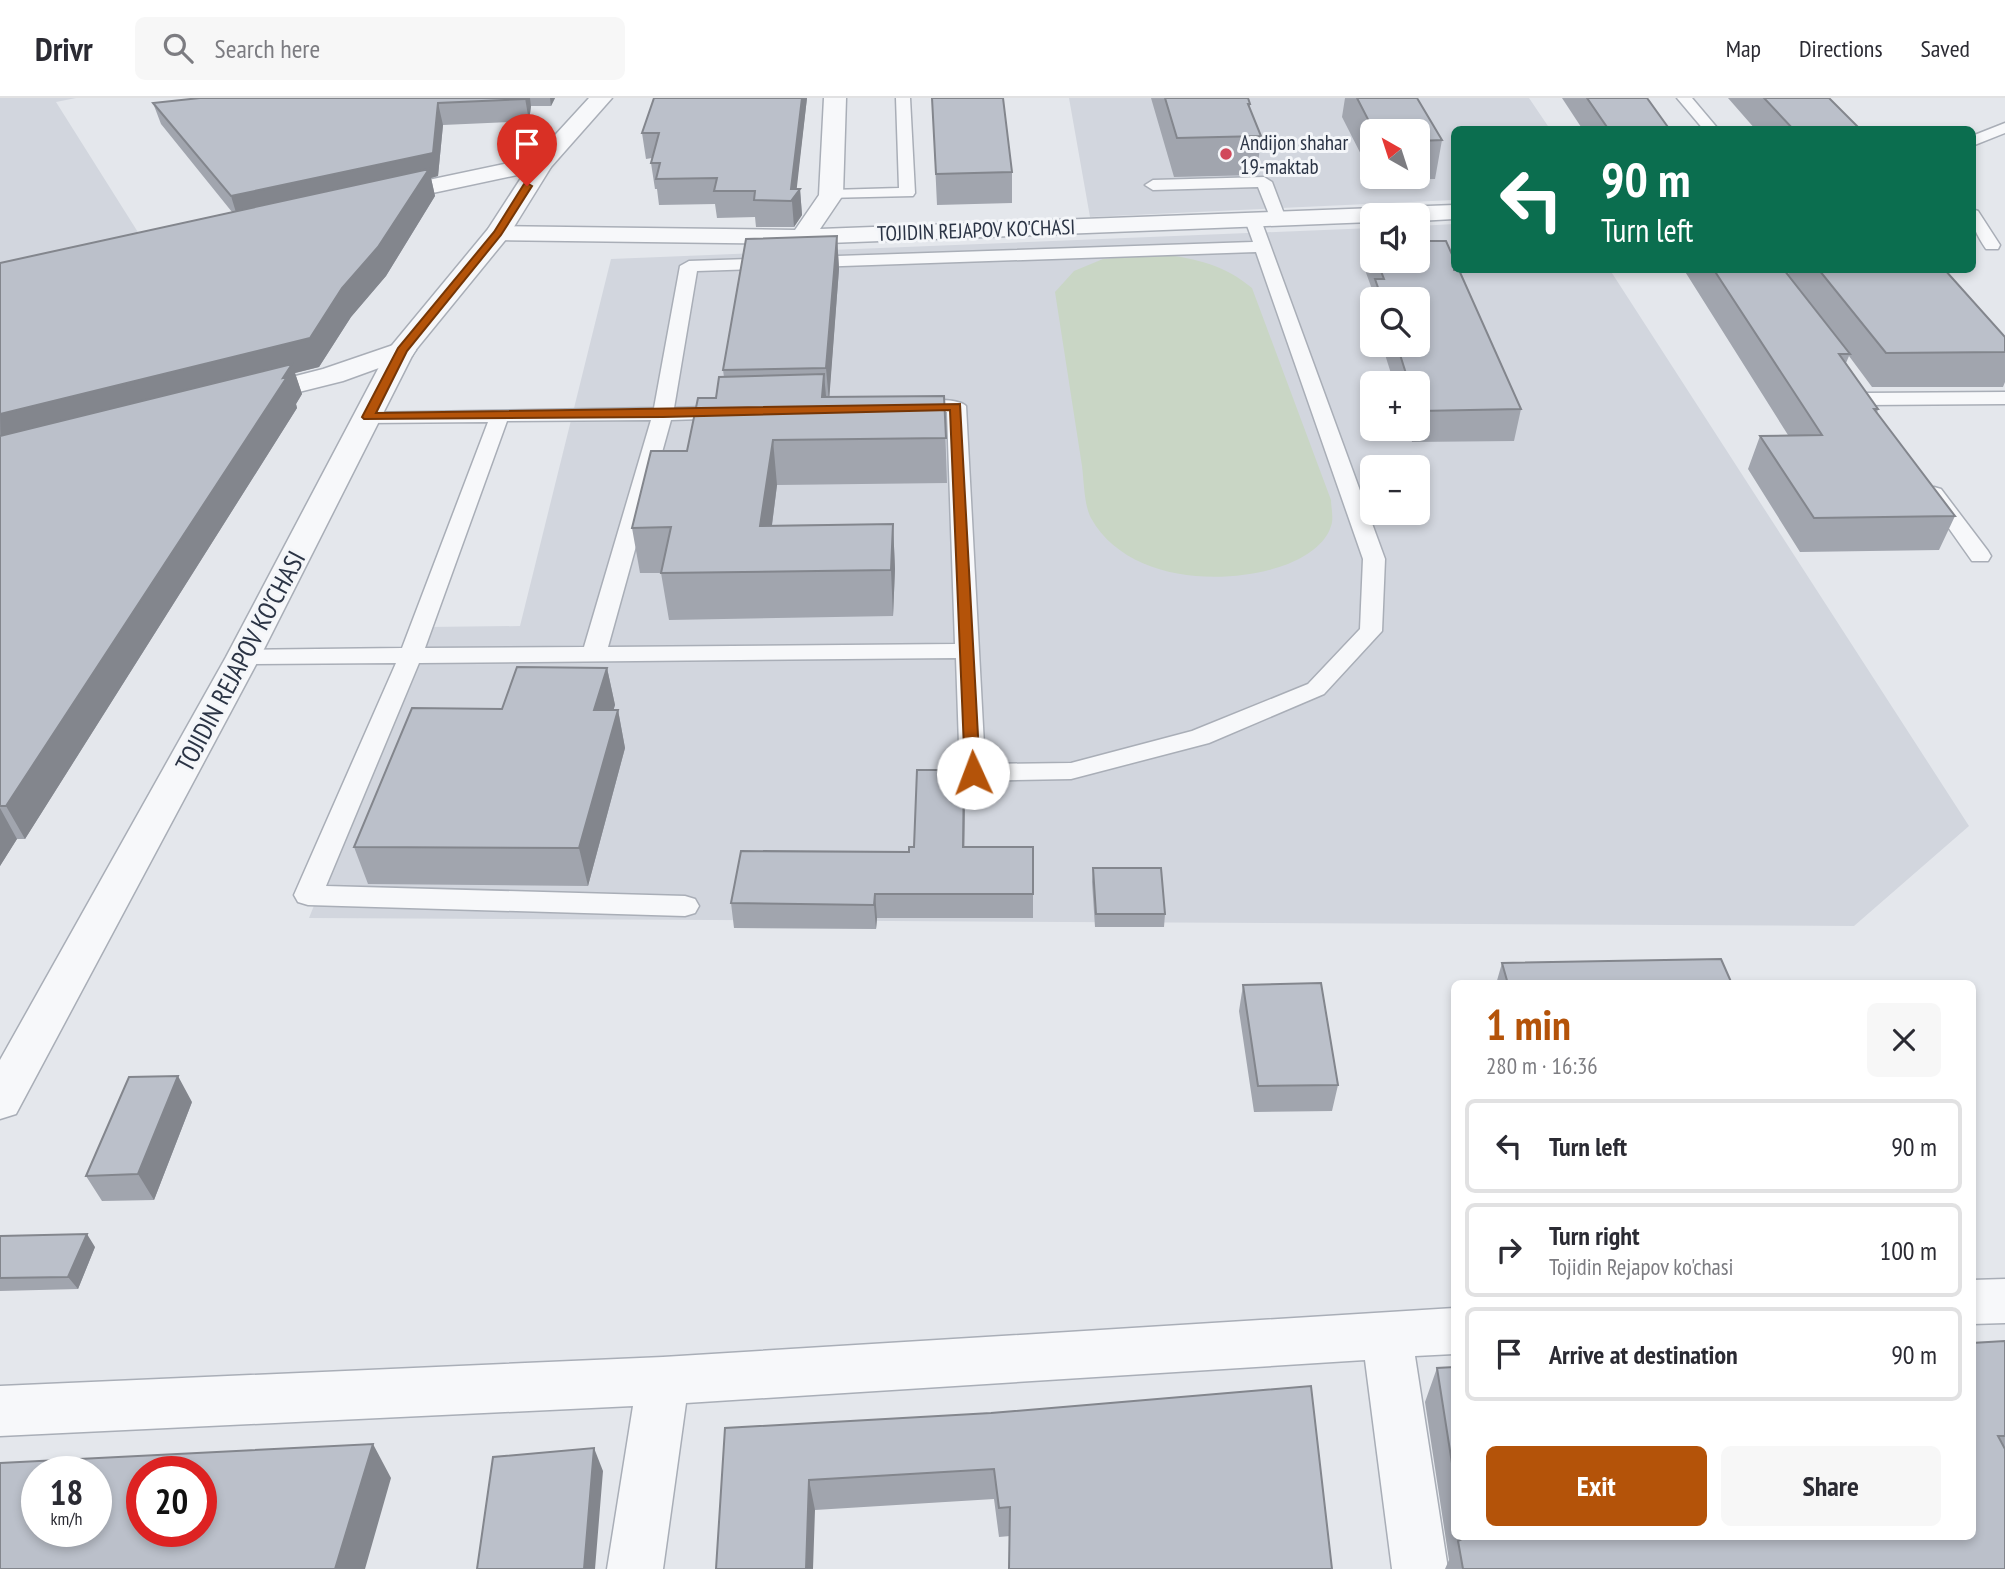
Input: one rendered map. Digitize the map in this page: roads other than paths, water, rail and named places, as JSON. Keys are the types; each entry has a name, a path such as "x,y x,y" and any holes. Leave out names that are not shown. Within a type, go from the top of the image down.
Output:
{"street":[{"name":"TOJIDIN REJAPOV KO'CHASI","path":"0,1101 243,657 402,351 498,233 542,163 601,98"},
{"path":"802,237 831,195 835,98"},
{"path":"358,202 542,163"},
{"name":"TOJIDIN REJAPOV KO'CHASI","path":"498,233 802,237 1451,212"},
{"path":"227,402 333,375 402,351"},
{"path":"1856,388 1886,428"},
{"path":"1976,1302 2005,1301"},
{"path":"0,1411 663,1381 1451,1331"},
{"path":"1387,1335 1420,1569"},
{"path":"635,1569 663,1381"}],"lane":[{"path":"831,195 907,193 903,98"},
{"path":"1684,98 1708,126"},
{"path":"1976,140 2005,127"},
{"path":"1153,185 1264,182 1278,219"},
{"path":"886,408 956,406 973,773 1071,771 1200,737 1316,689 1371,631 1374,559 1253,219"},
{"path":"1976,219 1998,246"},
{"path":"1976,245 1998,246"},
{"path":"594,654 663,414 689,266 1263,247"},
{"path":"1856,388 2005,398"},
{"path":"368,417 746,411"},
{"path":"500,415 411,656 308,895 685,906"},
{"path":"1923,478 1980,556"},
{"path":"243,657 968,650"}],"place":[{"name":"Andijon shahar 19-maktab","path":"1226,154"}]}
